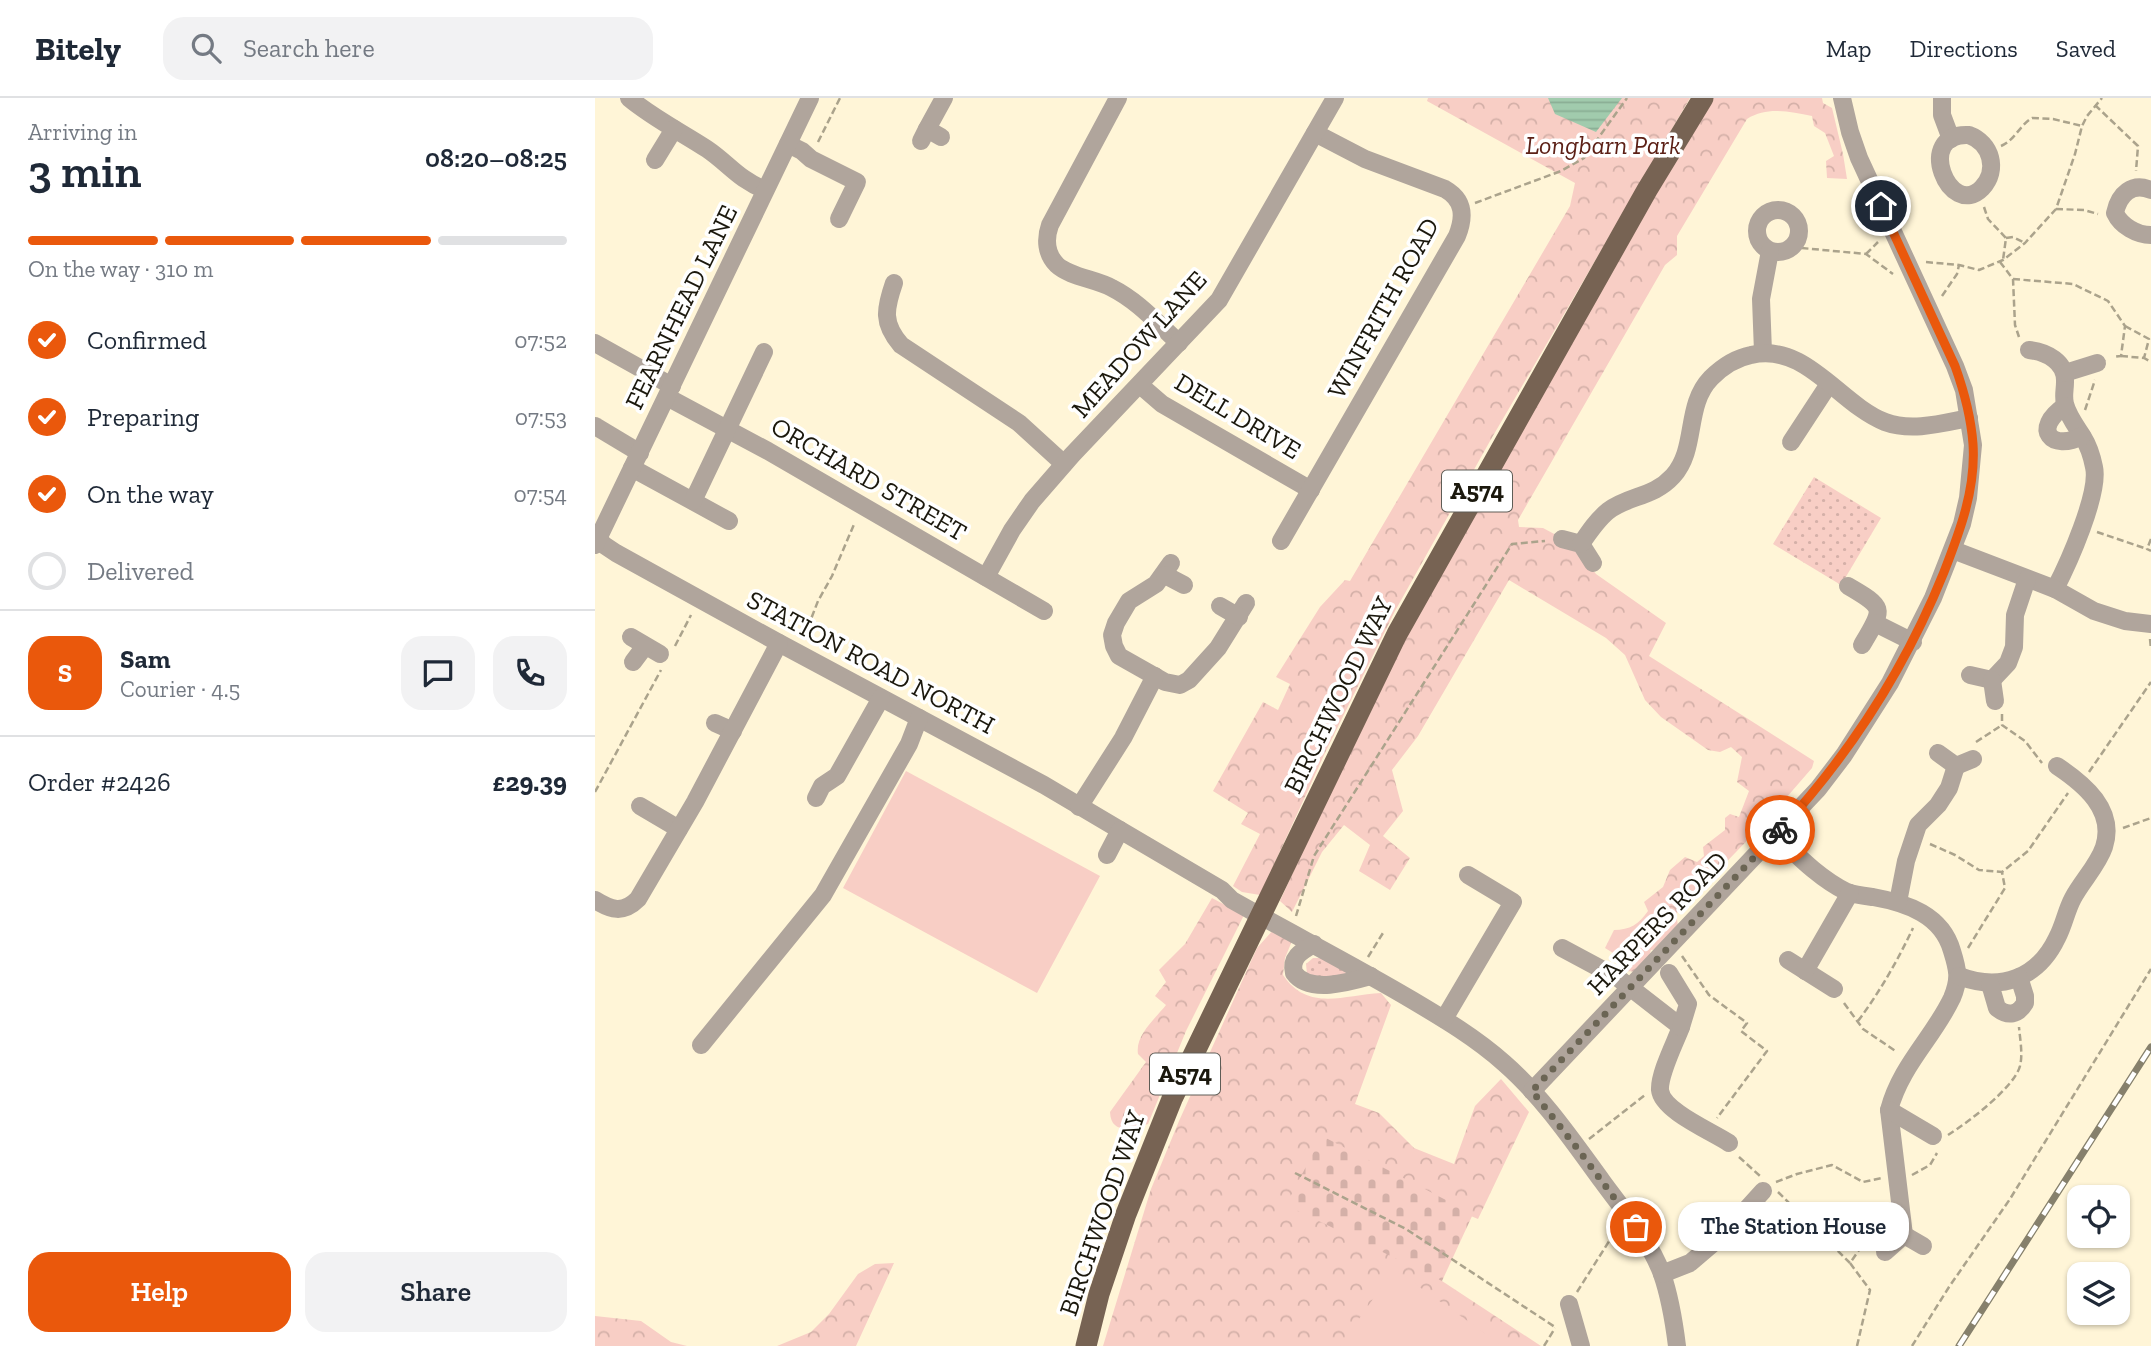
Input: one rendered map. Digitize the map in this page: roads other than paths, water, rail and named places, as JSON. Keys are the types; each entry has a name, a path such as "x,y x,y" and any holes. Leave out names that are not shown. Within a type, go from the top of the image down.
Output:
{"main road":[{"name":"BIRCHWOOD WAY","path":"1086,1346 1099,1294 1126,1214 1172,1100 1368,693 1421,591 1647,190 1703,98"}],"street":[{"path":"629,98 710,151 738,176 765,190"},
{"name":"FEARNHEAD LANE","path":"596,539 810,98"},
{"path":"930,136 944,98"},
{"path":"1118,98 1050,225 1047,247 1058,265 1070,273 1114,288 1179,343"},
{"name":"MEADOW LANE","path":"986,577 1022,514 1064,464 1225,291 1335,98"},
{"name":"HARPERS ROAD","path":"1532,1091 1776,835 1818,789 1844,755 1913,642 1953,550 1965,512 1971,482 1973,445 1964,390 1859,158 1842,98"},
{"path":"1942,98 1942,115 1951,139"},
{"path":"655,160 674,129"},
{"name":"WINFRITH ROAD","path":"1281,541 1457,236 1462,220 1461,207 1455,197 1439,186 1373,162 1315,133"},
{"path":"1962,135 1975,137 1989,152 1990,175 1975,193 1966,195 1955,191 1946,183 1941,171 1941,155 1946,142 1951,139 1962,135"},
{"path":"788,144 809,158 857,182 839,219"},
{"path":"2143,189 2123,193 2117,201 2115,212 2124,225 2151,235"},
{"path":"1772,210 1786,211 1797,221 1799,235 1791,247 1784,251 1770,251 1760,242 1757,230 1761,218 1772,210"},
{"path":"1763,352 1761,299 1770,251"},
{"path":"894,283 888,302 887,320 901,345 1019,423 1064,464"},
{"name":"ORCHARD STREET","path":"595,343 727,429 1044,611"},
{"path":"2029,350 2049,355 2064,373 2066,383 2063,397 2095,469 2094,487 2082,527 2055,589"},
{"path":"693,501 764,352"},
{"path":"1581,544 1595,523 1608,511 1649,494 1673,476 1687,451 1698,394 1722,368 1741,357 1763,352 1789,357 1806,365 1871,414 1898,426 1969,418"},
{"path":"2064,373 2097,363"},
{"path":"1791,442 1829,384"},
{"name":"DELL DRIVE","path":"1140,385 1162,404 1311,490"},
{"path":"595,426 636,461 693,501 729,521"},
{"name":"STATION ROAD NORTH","path":"596,539 700,600 1044,785 1222,890 1232,900 1291,924 1314,944 1368,969 1469,1035 1502,1061 1532,1091 1628,1216 1662,1274 1674,1321 1677,1346"},
{"path":"1562,539 1581,544 1593,563"},
{"path":"1953,550 2055,589 2094,611 2125,621 2151,624"},
{"path":"1184,585 1168,569 1156,584 1135,596 1124,607 1107,648 1170,684 1185,683 1218,648 1242,610 1220,606"},
{"path":"1992,680 2008,663 2014,648 2015,615 2027,579"},
{"path":"1848,586 1873,600 1877,608 1875,623 1862,645"},
{"path":"1875,623 1913,642"},
{"path":"595,900 616,910 632,905 638,899 695,802 779,643"},
{"path":"633,662 654,650"},
{"path":"1970,676 1992,680"},
{"path":"1079,807 1123,738 1155,677"},
{"path":"1992,680 1995,701"},
{"path":"816,798 822,786 837,776 881,698"},
{"path":"701,1045 823,895 909,744 919,718"},
{"path":"715,723 733,731"},
{"path":"1898,902 1906,861 1918,825 1938,805 1964,763 1938,753"},
{"path":"1957,970 1973,982 1990,984 2019,977 2036,968 2059,936 2072,900 2103,848 2106,833 2102,809 2082,783 2057,766"},
{"path":"640,806 679,829"},
{"path":"1107,855 1120,830"},
{"path":"1776,835 1813,869 1850,893 1898,902 1920,911 1936,924 1950,944 1957,970 1951,999 1903,1074 1889,1110 1904,1236"},
{"path":"1444,1019 1513,902 1468,875"},
{"path":"1805,971 1850,893"},
{"path":"1314,944 1301,951 1294,961 1294,973 1302,981 1314,985 1351,982 1368,969"},
{"path":"1562,948 1618,978 1681,1027"},
{"path":"1788,960 1834,989"},
{"path":"1669,973 1688,1004 1660,1087 1661,1093 1667,1102 1694,1125 1709,1129 1729,1143"},
{"path":"1990,984 1997,1008 2009,1014 2016,1013 2025,1003 2019,977"},
{"path":"1889,1110 1934,1138"},
{"path":"1662,1274 1690,1263 1724,1234 1766,1188"},
{"path":"1904,1236 1923,1245"},
{"path":"1885,1252 1904,1236"},
{"path":"1569,1304 1581,1346"}],"railway":[{"path":"1959,1346 2151,1047"}],"place":[{"name":"The Station House","path":"1636,1227"}],"park label":[{"name":"Longbarn Park","path":"1603,145"}]}
